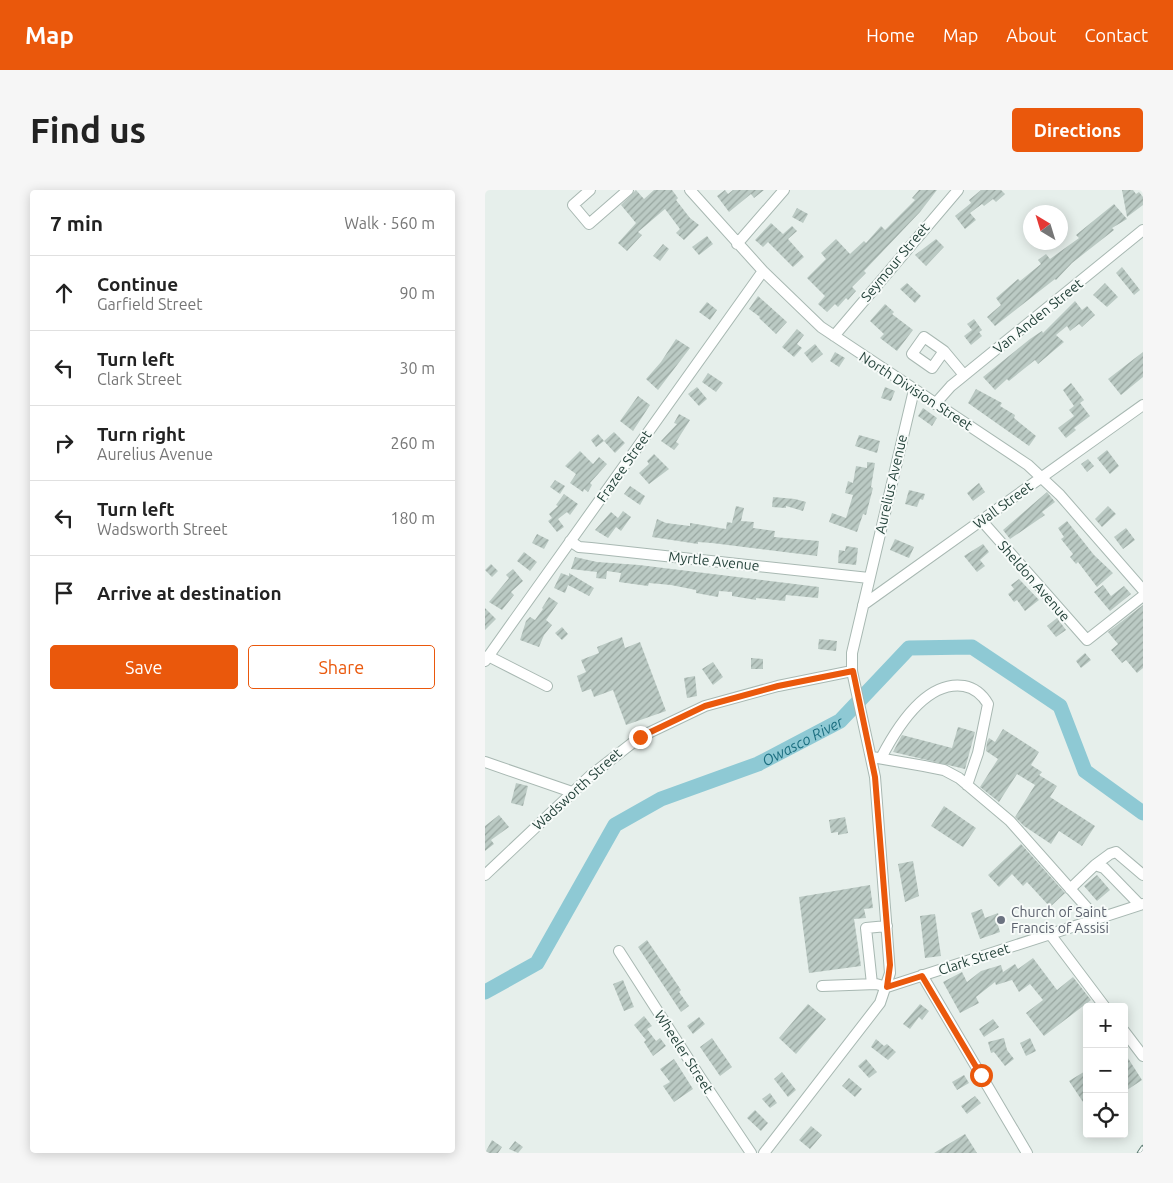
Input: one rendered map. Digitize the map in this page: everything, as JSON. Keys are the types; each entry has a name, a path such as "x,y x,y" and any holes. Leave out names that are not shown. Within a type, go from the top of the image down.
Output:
{"street":[{"path":"589,190 573,205 589,224 628,190"},
{"name":"North Division Street","path":"690,190 737,244 809,317 833,336 1028,464 1043,477 1143,590"},
{"path":"737,244 784,190"},
{"name":"Seymour Street","path":"833,336 958,190"},
{"name":"Van Anden Street","path":"935,404 941,395 964,375 1143,230"},
{"name":"Frazee Street","path":"487,658 763,271"},
{"path":"944,351 964,375"},
{"name":"Aurelius Avenue","path":"887,987 890,965 877,758 866,731 853,675 852,654 863,605 864,577 914,390"},
{"name":"Wall Street","path":"863,605 1143,405"},
{"name":"Sheldon Avenue","path":"981,521 1087,640 1143,596"},
{"name":"Myrtle Avenue","path":"570,542 591,548 864,577"},
{"path":"487,658 547,686"},
{"name":"Wadsworth Street","path":"485,875 622,748 660,726 699,708 778,686 853,675"},
{"path":"967,784 978,753 987,704 973,688 958,685 944,688 925,699 895,732 877,758 943,770 967,784 1009,821 1097,919"},
{"path":"485,762 573,792"},
{"path":"1071,890 1095,865 1110,854 1117,852 1143,875"},
{"path":"1095,865 1104,868 1141,904"},
{"name":"Clark Street","path":"887,987 1141,904"},
{"path":"871,984 866,928 887,926"},
{"path":"1050,934 1102,1003"},
{"name":"Wheeler Street","path":"619,951 751,1153"},
{"path":"922,976 1027,1153"},
{"path":"765,1153 868,1021 880,1003 887,987 871,984 822,986"},
{"path":"1128,1036 1143,1056"}],"building":[{"path":"636,190 644,199 654,190 672,190 678,198 676,200 690,218 699,225 684,240 676,233 680,229 665,209 638,232 642,235 627,251 618,243 636,223 621,205"},
{"path":"725,190 728,194 733,190 764,190 754,198 751,194 729,212 717,196"},
{"path":"919,190 937,190 920,212 864,271 866,273 852,287 856,291 848,300 846,298 838,307 835,304 827,312 818,304 825,296 807,278 826,259 821,253 836,239 850,254 864,241 866,243 881,226 885,230 915,200 912,198"},
{"path":"981,190 1001,190 1005,194 996,202 993,199 970,213 976,220 965,229 955,216 971,203 969,200"},
{"path":"1122,190 1133,190 1136,194 1139,192 1143,197 1143,205 1127,217"},
{"path":"1114,204 1127,219 1112,228 1114,230 1072,263 1056,280 995,326 987,317 1001,305 996,298 1018,279 1020,281 1041,264 1038,260 1046,254 1050,259 1062,250 1068,250 1068,246 1079,238 1076,235"},
{"path":"797,208 808,214 803,223 792,217"},
{"path":"771,223 783,234 792,226 797,231 788,239 804,257 793,267 768,242 763,247 755,240"},
{"path":"707,236 713,244 699,255 692,247"},
{"path":"936,239 944,247 926,266 915,255"},
{"path":"663,244 669,249 660,261 653,256"},
{"path":"1122,267 1140,290 1134,295 1116,273"},
{"path":"907,283 921,296 915,303 900,289"},
{"path":"1105,283 1118,297 1107,307 1093,295"},
{"path":"758,296 787,322 776,334 760,317 749,309"},
{"path":"1075,301 1082,310 1087,306 1095,315 1082,327 1079,324 1070,331 1067,326 1056,335 1064,342 1038,364 1035,360 1009,381 1007,379 995,390 983,377 1030,339 1042,331 1043,333"},
{"path":"707,302 717,310 710,320 699,312"},
{"path":"885,304 894,312 892,314 913,330 897,351 880,338 884,334 870,321"},
{"path":"974,319 982,330 979,332 982,336 971,345 964,336 972,330 967,324"},
{"path":"797,329 804,335 797,344 802,348 794,357 782,347"},
{"path":"676,339 690,348 658,390 646,379 661,362"},
{"path":"815,344 823,354 812,363 804,353"},
{"path":"835,352 845,358 839,367 830,361"},
{"path":"1143,352 1143,377 1121,395 1108,379"},
{"path":"708,373 723,383 716,392 702,382"},
{"path":"1071,383 1084,400 1080,403 1090,416 1074,428 1076,430 1066,438 1058,428 1074,416 1069,410 1074,406 1063,390"},
{"path":"697,387 707,399 699,406 688,394"},
{"path":"885,387 895,391 891,401 881,398"},
{"path":"976,389 1002,403 1000,406 1015,415 1014,418 1036,436 1029,446 968,403"},
{"path":"638,396 650,405 633,431 620,421"},
{"path":"923,408 937,418 932,426 918,416"},
{"path":"679,414 690,420 676,442 679,444 674,450 661,441 677,424 674,423"},
{"path":"614,432 625,443 615,453 604,441"},
{"path":"598,434 604,441 596,447 591,440"},
{"path":"859,435 880,441 877,453 855,446"},
{"path":"1107,450 1119,466 1110,474 1097,458"},
{"path":"580,451 593,464 599,457 607,464 590,483 592,485 588,492 584,489 583,492 570,483 576,474 565,466"},
{"path":"654,454 669,469 649,484 639,473 649,464 647,461"},
{"path":"1088,459 1094,466 1087,472 1081,464"},
{"path":"867,462 875,463 871,487 873,488 866,515 863,514 857,532 829,522 832,513 846,518 853,495 845,493 848,481 853,483 856,466 867,468"},
{"path":"555,480 565,486 560,494 550,487"},
{"path":"979,483 985,492 973,501 967,493"},
{"path":"630,486 645,496 640,505 624,494"},
{"path":"909,490 925,494 923,500 920,499 917,507 905,504"},
{"path":"1047,492 1055,502 1042,512 1045,515 1010,539 1003,530"},
{"path":"564,494 578,504 570,515 567,512 558,519 564,527 557,532 548,521 552,518 549,514 558,506 556,505"},
{"path":"773,497 806,502 803,511 786,506 786,508 772,507"},
{"path":"736,506 744,508 741,521 754,522 753,528 775,531 774,537 819,541 817,556 712,543 698,542 698,544 652,537 657,519 666,523 690,526 690,523 726,529 727,522 732,523"},
{"path":"1108,506 1116,514 1102,527 1095,519"},
{"path":"623,511 631,517 621,531 616,527 608,538 595,530 611,512 618,518"},
{"path":"1067,521 1094,555 1113,573 1097,587 1078,562 1076,564 1070,557 1073,554 1061,539 1064,537 1058,528"},
{"path":"1126,528 1135,540 1123,549 1114,537"},
{"path":"537,534 549,540 544,549 532,543"},
{"path":"895,539 914,547 909,558 890,550"},
{"path":"983,544 989,552 980,560 985,566 977,572 964,556"},
{"path":"846,546 858,548 856,565 838,563 839,550 845,551"},
{"path":"524,552 537,562 530,571 517,561"},
{"path":"575,557 597,562 639,565 819,587 818,598 786,595 785,601 756,598 756,600 732,596 732,592 719,591 718,597 696,593 696,590 671,585 649,583 648,586 619,582 621,573 607,571 606,579 596,578 597,572 571,569"},
{"path":"491,564 498,571 492,577 485,570"},
{"path":"513,569 523,581 511,592 514,595 502,610 489,602 509,578 506,575"},
{"path":"561,573 569,576 569,573 594,588 589,596 568,585 565,593 554,588"},
{"path":"1019,579 1039,600 1025,611 1017,600 1014,602 1008,594 1014,589 1011,585"},
{"path":"1103,585 1111,596 1124,586 1131,594 1110,611 1094,592"},
{"path":"549,597 558,603 546,620 552,625 544,635 539,647 520,640 526,621 530,617 535,620"},
{"path":"1143,605 1143,668 1137,673 1126,660 1122,663 1111,650 1118,644 1108,632"},
{"path":"485,608 496,619 485,630"},
{"path":"1057,618 1066,630 1056,637 1047,626"},
{"path":"562,627 568,634 562,640 555,633"},
{"path":"622,637 625,648 640,642 666,711 626,725 613,690 594,697 591,689 582,692 577,676 586,672 581,660 599,653 597,647"},
{"path":"819,639 837,641 836,651 818,649"},
{"path":"1085,653 1091,660 1081,668 1076,661"},
{"path":"751,658 763,659 763,669 751,669"},
{"path":"713,662 723,677 713,685 702,669"},
{"path":"695,676 697,696 687,698 684,678"},
{"path":"958,727 975,732 965,769 893,752 902,735 952,748"},
{"path":"1003,729 1039,752 1031,765 1042,772 1039,775 1057,786 1050,797 1095,826 1082,846 1059,831 1051,844 1024,826 1015,817 1035,785 1017,774 999,802 980,787 998,759 986,751 987,742 989,738 995,742"},
{"path":"516,783 528,786 523,806 511,803"},
{"path":"944,806 976,828 963,847 931,826"},
{"path":"499,815 509,827 491,840 494,844 485,851 485,826"},
{"path":"845,817 848,833 838,835 838,832 831,833 829,820"},
{"path":"1021,844 1065,893 1050,907 1027,882 1023,886 1012,874 999,887 988,875"},
{"path":"913,861 919,896 905,902 898,864"},
{"path":"1097,875 1110,890 1097,901 1084,886"},
{"path":"870,885 873,908 864,909 866,918 854,919 861,966 809,973 799,897"},
{"path":"982,909 985,918 998,913 1000,921 997,922 1000,932 980,939 971,913"},
{"path":"935,914 941,956 925,958 920,916"},
{"path":"647,940 681,990 679,992 689,1006 681,1012 638,947"},
{"path":"1033,958 1057,990 1073,977 1091,1000 1083,1003 1083,1006 1044,1036 1026,1013 1043,1000 1030,984 1019,992 1012,980 996,985 995,982 976,997 979,1003 960,1013 943,982 962,972 967,982 981,971 1001,965 1003,972 1015,964 1018,969"},
{"path":"623,980 634,1007 624,1011 613,984"},
{"path":"808,1004 826,1019 796,1054 779,1038"},
{"path":"920,1004 929,1011 922,1020 919,1017 910,1029 903,1024"},
{"path":"644,1016 652,1026 647,1029 656,1041 660,1038 666,1046 653,1056 644,1042 646,1040 634,1025"},
{"path":"699,1017 705,1024 693,1034 687,1026"},
{"path":"993,1019 999,1027 984,1037 979,1029"},
{"path":"712,1038 732,1067 720,1076 700,1047"},
{"path":"1004,1038 1007,1050 1014,1059 1005,1066 994,1052 991,1053 988,1042"},
{"path":"1030,1038 1036,1051 1026,1056 1020,1043"},
{"path":"876,1039 884,1046 887,1044 896,1052 888,1060 871,1047"},
{"path":"1128,1058 1142,1080 1128,1089"},
{"path":"674,1059 693,1089 674,1102 663,1086 670,1082 660,1069"},
{"path":"866,1059 877,1072 869,1078 858,1066"},
{"path":"782,1072 796,1090 788,1097 774,1079"},
{"path":"1083,1072 1083,1102 1069,1081"},
{"path":"964,1075 969,1083 957,1090 952,1082"},
{"path":"849,1078 862,1089 855,1097 842,1086"},
{"path":"770,1093 777,1103 770,1108 762,1099"},
{"path":"975,1096 981,1103 967,1114 961,1106"},
{"path":"755,1110 768,1123 761,1131 747,1118"},
{"path":"811,1126 822,1135 810,1149 799,1140"},
{"path":"965,1134 977,1153 934,1153"},
{"path":"492,1140 502,1147 498,1153 485,1153"},
{"path":"515,1141 523,1147 518,1153 509,1149"}],"waterway":[{"name":"Owasco River","path":"485,992 537,963 615,825 661,799 758,764 840,721 909,648 972,647 1060,706 1085,771 1143,813"}],"railway":[{"path":"1139,1153 1143,1147"}],"place":[{"name":"Church of Saint Francis of Assisi","path":"1001,920"}],"route":[{"path":"640,737 705,706 778,686 853,671 875,777 890,965 887,987 922,976 981,1075"}]}
